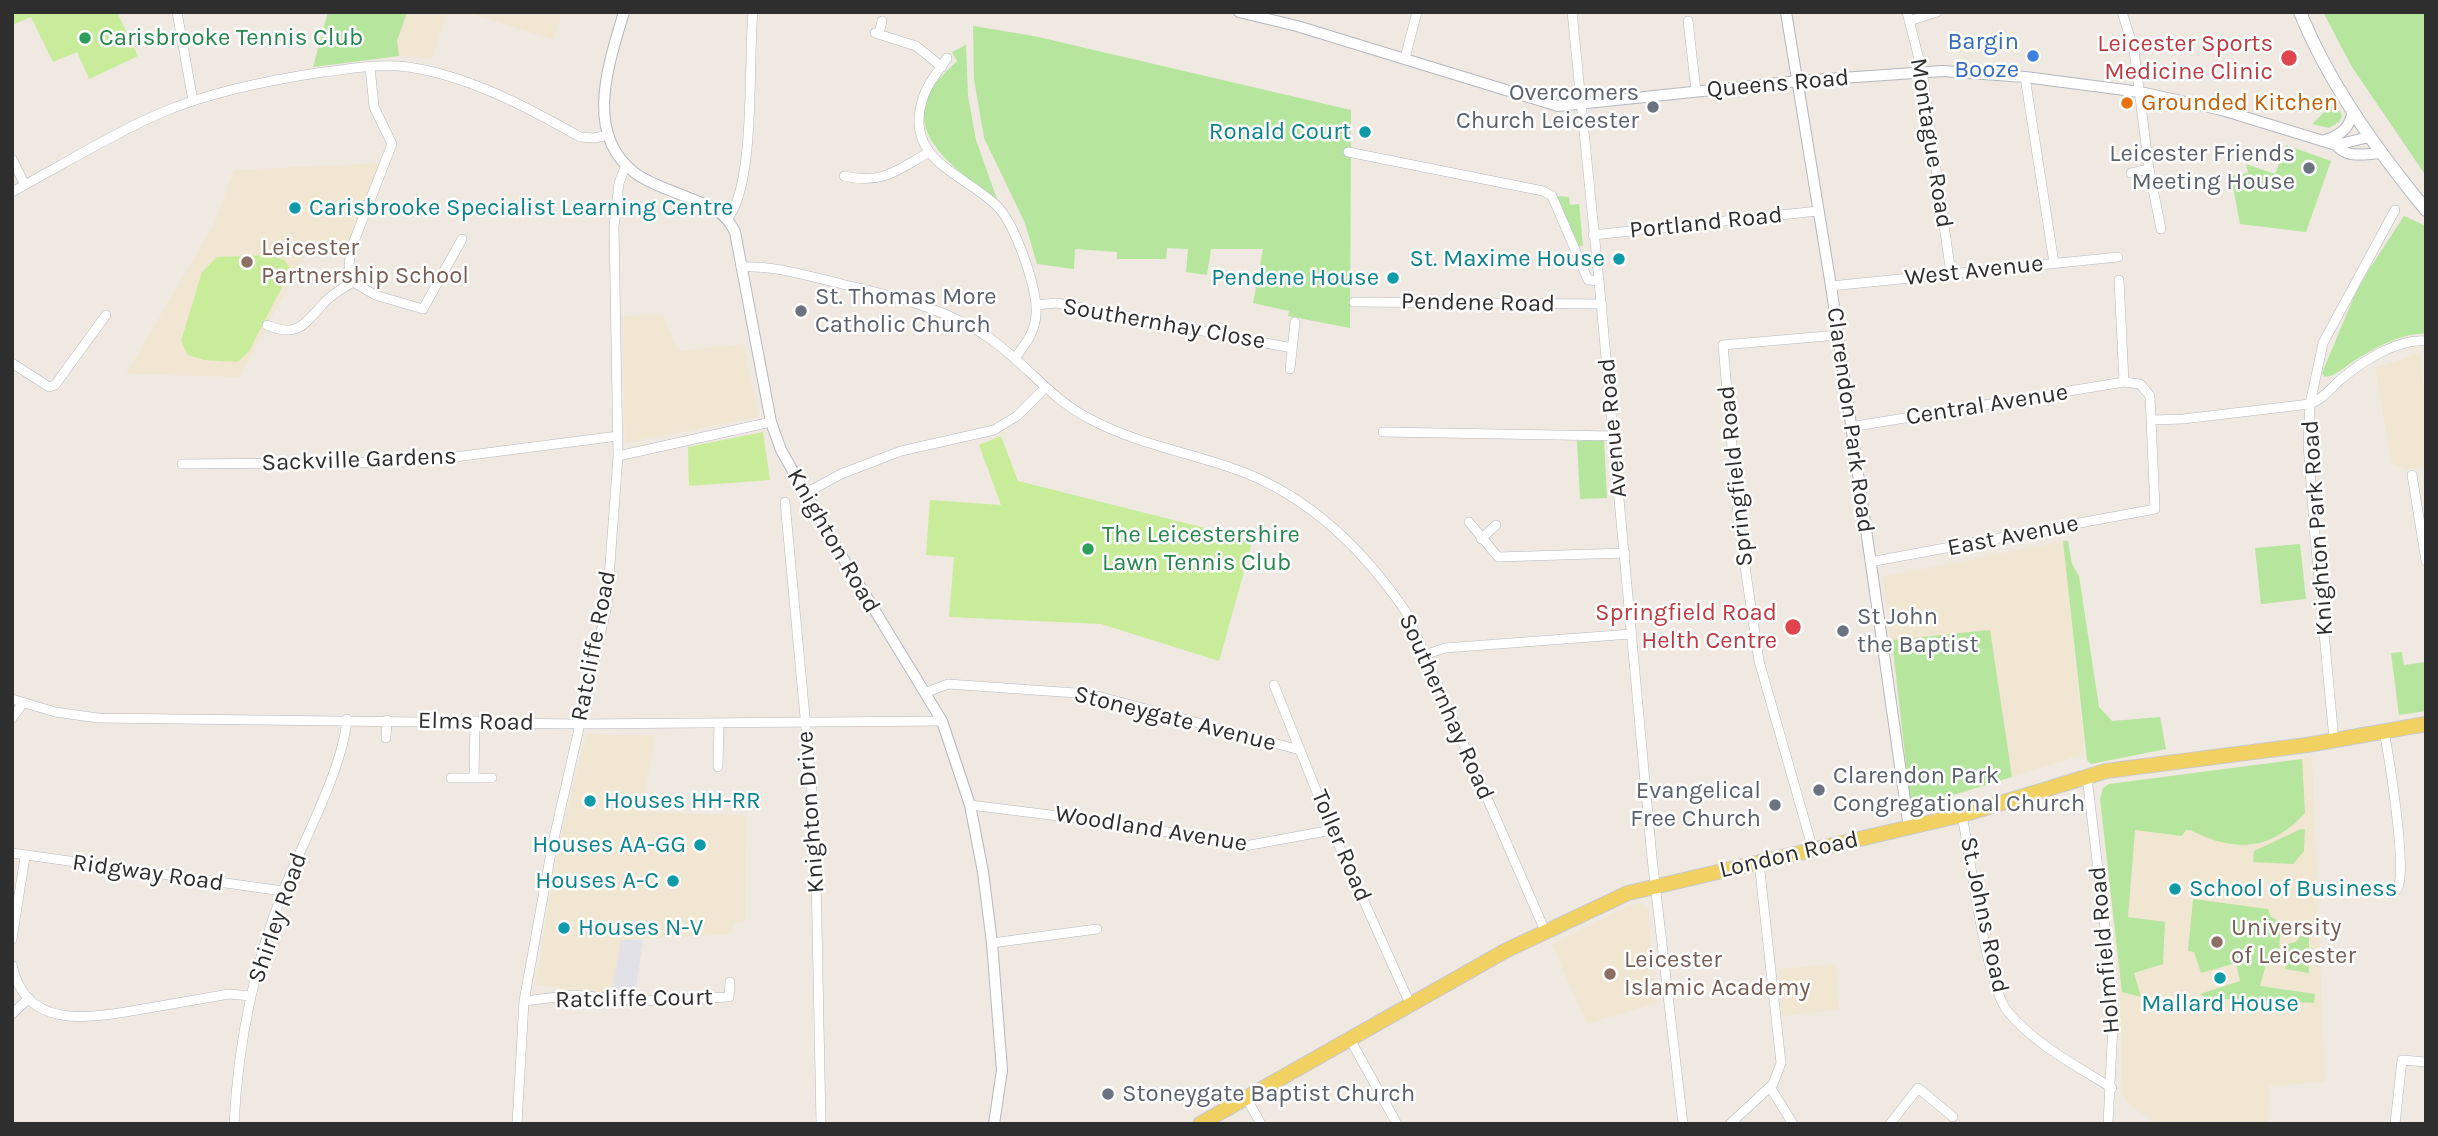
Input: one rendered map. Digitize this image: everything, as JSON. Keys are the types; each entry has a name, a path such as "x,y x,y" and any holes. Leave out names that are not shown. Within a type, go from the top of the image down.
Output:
{"main road":[{"path":"2300,12 2309,34 2369,137 2426,210"},
{"name":"London Road","path":"1200,1124 1545,931 1596,906 1656,886 1962,815 2106,771 2334,740 2426,724"}],"street":[{"path":"177,12 193,101"},
{"path":"624,12 604,86 609,135 617,156 656,185 709,206 728,218 735,203 744,165 750,114 753,12"},
{"name":"Queens Road","path":"1239,12 1405,58 1559,106 1922,71 2025,77 2140,92 2222,110 2336,145 2353,156 2381,153"},
{"path":"1405,58 1417,12"},
{"name":"Avenue Road","path":"1572,12 1656,886 1683,1124"},
{"name":"Clarendon Park Road","path":"1786,12 1831,286 1909,828"},
{"path":"1908,17 1937,12"},
{"path":"2122,12 2131,37 2149,169 2161,229"},
{"name":"Montague Road","path":"1908,17 1922,71 1951,274"},
{"path":"882,21 877,33 916,46 944,62 929,84 921,105 920,124 929,152 941,167 989,199 1003,214 1017,241 1036,304 1032,332 1015,358"},
{"path":"1688,21 1696,91"},
{"path":"370,67 374,107 392,144 351,250 349,265 353,282 374,295 422,309 462,239"},
{"path":"12,192 162,113 193,101 285,78 370,67 407,67 444,75 491,93 580,137 609,135"},
{"path":"2025,77 2054,263"},
{"path":"2322,141 2344,132 2350,124 2353,110"},
{"name":"Queens Road","path":"2336,145 2369,137"},
{"path":"844,176 870,181 882,178 929,152"},
{"path":"1348,152 1543,191 1552,196 1588,281 1598,281"},
{"path":"12,159 25,185"},
{"name":"Ratcliffe Road","path":"517,1124 524,1001 552,847 607,606 618,456 614,227 619,183 626,165"},
{"path":"2131,173 2149,169"},
{"name":"Knighton Park Road","path":"2334,740 2308,444 2310,404 2323,343 2395,210"},
{"name":"Portland Road","path":"1593,235 1818,211"},
{"name":"Knighton Road","path":"728,218 735,232 771,422 781,450 890,638 927,692 943,721 970,805 983,872 992,943 1002,1070 995,1124"},
{"name":"West Avenue","path":"1831,286 2118,257"},
{"name":"Southernhay Road","path":"741,267 782,269 925,306 967,324 1015,358 1044,389 1071,409 1124,435 1233,468 1312,510 1338,530 1382,577 1406,612 1427,654 1545,931"},
{"path":"2119,280 2124,383 2140,384 2150,396 2153,420 2310,404 2320,400 2358,365 2414,340 2426,341"},
{"path":"267,325 287,330 303,327 323,303 353,282"},
{"name":"Pendene Road","path":"1354,302 1602,304"},
{"name":"Southernhay Close","path":"1036,304 1057,303 1292,348"},
{"path":"12,363 49,387 55,385 106,315"},
{"name":"Southernhay Close","path":"1290,369 1296,322"},
{"name":"Springfield Road","path":"1813,850 1759,661 1739,526 1723,345 1838,335"},
{"name":"Central Avenue","path":"1850,427 2124,383"},
{"path":"806,493 841,474 901,451 994,430 1017,416 1044,389"},
{"name":"East Avenue","path":"1870,562 2155,509 2153,420"},
{"path":"618,456 771,422"},
{"path":"1383,432 1614,436"},
{"name":"Sackville Gardens","path":"182,464 416,463 618,436"},
{"path":"2412,475 2426,561"},
{"name":"Knighton Drive","path":"785,502 816,854 821,1124"},
{"path":"1469,522 1498,556 1625,553"},
{"path":"1481,539 1496,525"},
{"path":"1427,654 1445,648 1631,634"},
{"name":"Stoneygate Avenue","path":"927,692 948,684 1090,694 1300,750"},
{"name":"Toller Road","path":"1274,685 1332,830 1411,1006"},
{"name":"Elms Road","path":"12,699 74,716 98,718 347,719 579,724 943,721"},
{"path":"12,718 23,703"},
{"name":"Shirley Road","path":"234,1124 238,1072 251,996 283,891 338,756 347,719"},
{"path":"386,738 387,720"},
{"path":"474,778 475,721"},
{"path":"718,767 719,723"},
{"path":"2384,731 2399,843 2400,882 2391,894"},
{"name":"Holmfield Road","path":"2087,777 2113,1004 2112,1088 2108,1124"},
{"path":"451,778 492,778"},
{"name":"Woodland Avenue","path":"970,805 1059,814 1245,846 1332,830"},
{"name":"St. Johns Road","path":"1962,815 1992,974 2006,1010 2042,1045 2112,1088"},
{"name":"Ridgway Road","path":"12,853 25,857 283,891"},
{"path":"12,939 25,857"},
{"path":"1730,1124 1770,1087 1779,1075 1781,1056 1759,862"},
{"path":"992,943 1097,929"},
{"path":"12,965 19,985 29,998 44,1010 72,1018 229,995 251,996"},
{"name":"Ratcliffe Court","path":"524,1001 574,995 642,1001 729,997 730,982"},
{"path":"12,1014 29,998"},
{"path":"1350,1041 1397,1124"},
{"path":"2395,1124 2402,1060 2426,1062"},
{"path":"1770,1087 1793,1124"},
{"path":"1889,1124 1918,1088 1953,1117"},
{"path":"1247,1099 1261,1124"}],"shaded area":[{"path":"328,12 447,12 432,59 399,56 313,67"},
{"path":"467,12 562,12 554,40"},
{"name":"Leicester Partnership School","path":"382,163 344,253 305,254 240,377 126,374 215,222 234,170"},
{"path":"663,315 678,351 743,344 759,417 625,443 622,316"},
{"path":"2420,353 2426,410 2426,466 2407,470 2392,464 2375,368"},
{"path":"2063,541 2085,754 1911,808 1883,577"},
{"path":"586,734 655,735 642,812 746,815 745,922 733,922 732,934 621,940 612,990 607,993 535,985 558,849"},
{"name":"University of Leicester","path":"2312,758 2325,1082 2269,1086 2268,1124 2159,1124 2125,1100 2122,1086 2120,986 2100,799 2103,788 2109,784"},
{"name":"Leicester Islamic Academy","path":"1642,904 1648,910 1657,1003 1587,1024 1552,945 1631,905"},
{"path":"643,939 636,990 612,990 620,940"},
{"path":"1835,964 1839,1010 1782,1016 1778,969"}],"green space":[{"name":"Carisbrooke Tennis Club","path":"12,12 117,12 138,56 89,79 77,52 53,62 31,17 12,25"},
{"path":"328,12 407,12 397,41 399,56 313,67"},
{"path":"2323,12 2426,12 2426,176 2352,67"},
{"path":"973,26 1034,36 1351,110 1350,328 1288,316 1289,311 1253,303 1263,249 1211,249 1207,275 1186,272 1188,249 1167,248 1166,259 1117,259 1117,252 1075,249 1074,269 1037,264 1025,223 984,138 974,79"},
{"path":"966,45 968,96 976,140 997,199 953,166 940,152 929,137 924,120 925,103 934,85 957,61 952,52"},
{"path":"2336,101 2342,116 2339,122 2329,128 2312,124"},
{"path":"2286,145 2331,161 2306,232 2240,224 2231,176 2248,173 2246,164 2275,174"},
{"path":"1557,196 1569,197 1570,205 1579,204 1583,246 1579,246"},
{"path":"2404,216 2426,226 2426,334 2388,342 2325,377 2322,373 2359,285"},
{"path":"269,255 284,260 289,267 288,275 249,351 238,362 204,360 188,355 181,341 202,272 217,257"},
{"path":"763,432 770,480 689,486 688,447"},
{"name":"The Leicestershire Lawn Tennis Club","path":"1001,436 1018,481 1217,531 1252,543 1219,661 1101,624 949,617 954,557 926,555 930,500 1001,505 979,445"},
{"path":"1604,440 1607,498 1580,499 1577,441"},
{"path":"2063,541 2068,541 2072,564 2079,576 2099,707 2112,721 2160,717 2166,749 2091,764 2087,760"},
{"path":"2300,544 2306,599 2261,604 2255,548"},
{"path":"1990,630 2012,777 1911,808 1892,640"},
{"path":"2402,652 2404,665 2426,662 2426,711 2399,715 2391,653"},
{"path":"2302,759 2305,813 2292,826 2265,841 2236,845 2190,830 2186,830 2182,836 2135,830 2128,917 2165,922 2163,964 2134,973 2141,997 2122,992 2100,799 2103,788 2109,784"},
{"path":"2305,829 2304,851 2293,864 2253,862 2254,851"},
{"path":"2193,899 2268,909 2271,917 2281,922 2279,953 2269,953 2260,986 2315,994 2314,1003 2205,998 2200,994 2240,981 2236,963 2201,973 2194,952 2188,951"},
{"path":"2300,936 2309,937 2309,973 2285,969 2288,944 2296,942"}],"place":[{"name":"Carisbrooke Tennis Club","path":"85,38"},
{"name":"Bargin Booze","path":"2033,56"},
{"name":"Leicester Sports Medicine Clinic","path":"2289,58"},
{"name":"Grounded Kitchen","path":"2127,103"},
{"name":"Overcomers Church Leicester","path":"1653,107"},
{"name":"Ronald Court","path":"1365,132"},
{"name":"Leicester Friends Meeting House","path":"2309,168"},
{"name":"Carisbrooke Specialist Learning Centre","path":"295,208"},
{"name":"St. Maxime House","path":"1619,259"},
{"name":"Leicester Partnership School","path":"247,262"},
{"name":"Pendene House","path":"1393,278"},
{"name":"St. Thomas More Catholic Church","path":"801,311"},
{"name":"The Leicestershire Lawn Tennis Club","path":"1088,549"},
{"name":"Springfield Road Helth Centre","path":"1793,627"},
{"name":"St John the Baptist","path":"1843,631"},
{"name":"Clarendon Park Congregational Church","path":"1819,790"},
{"name":"Houses HH-RR","path":"590,801"},
{"name":"Evangelical Free Church","path":"1775,805"},
{"name":"Houses AA-GG","path":"700,845"},
{"name":"Houses A-C","path":"673,881"},
{"name":"School of Business","path":"2175,889"},
{"name":"Houses N-V","path":"564,928"},
{"name":"University of Leicester","path":"2217,942"},
{"name":"Leicester Islamic Academy","path":"1610,974"},
{"name":"Mallard House","path":"2220,978"},
{"name":"Stoneygate Baptist Church","path":"1108,1094"}]}
